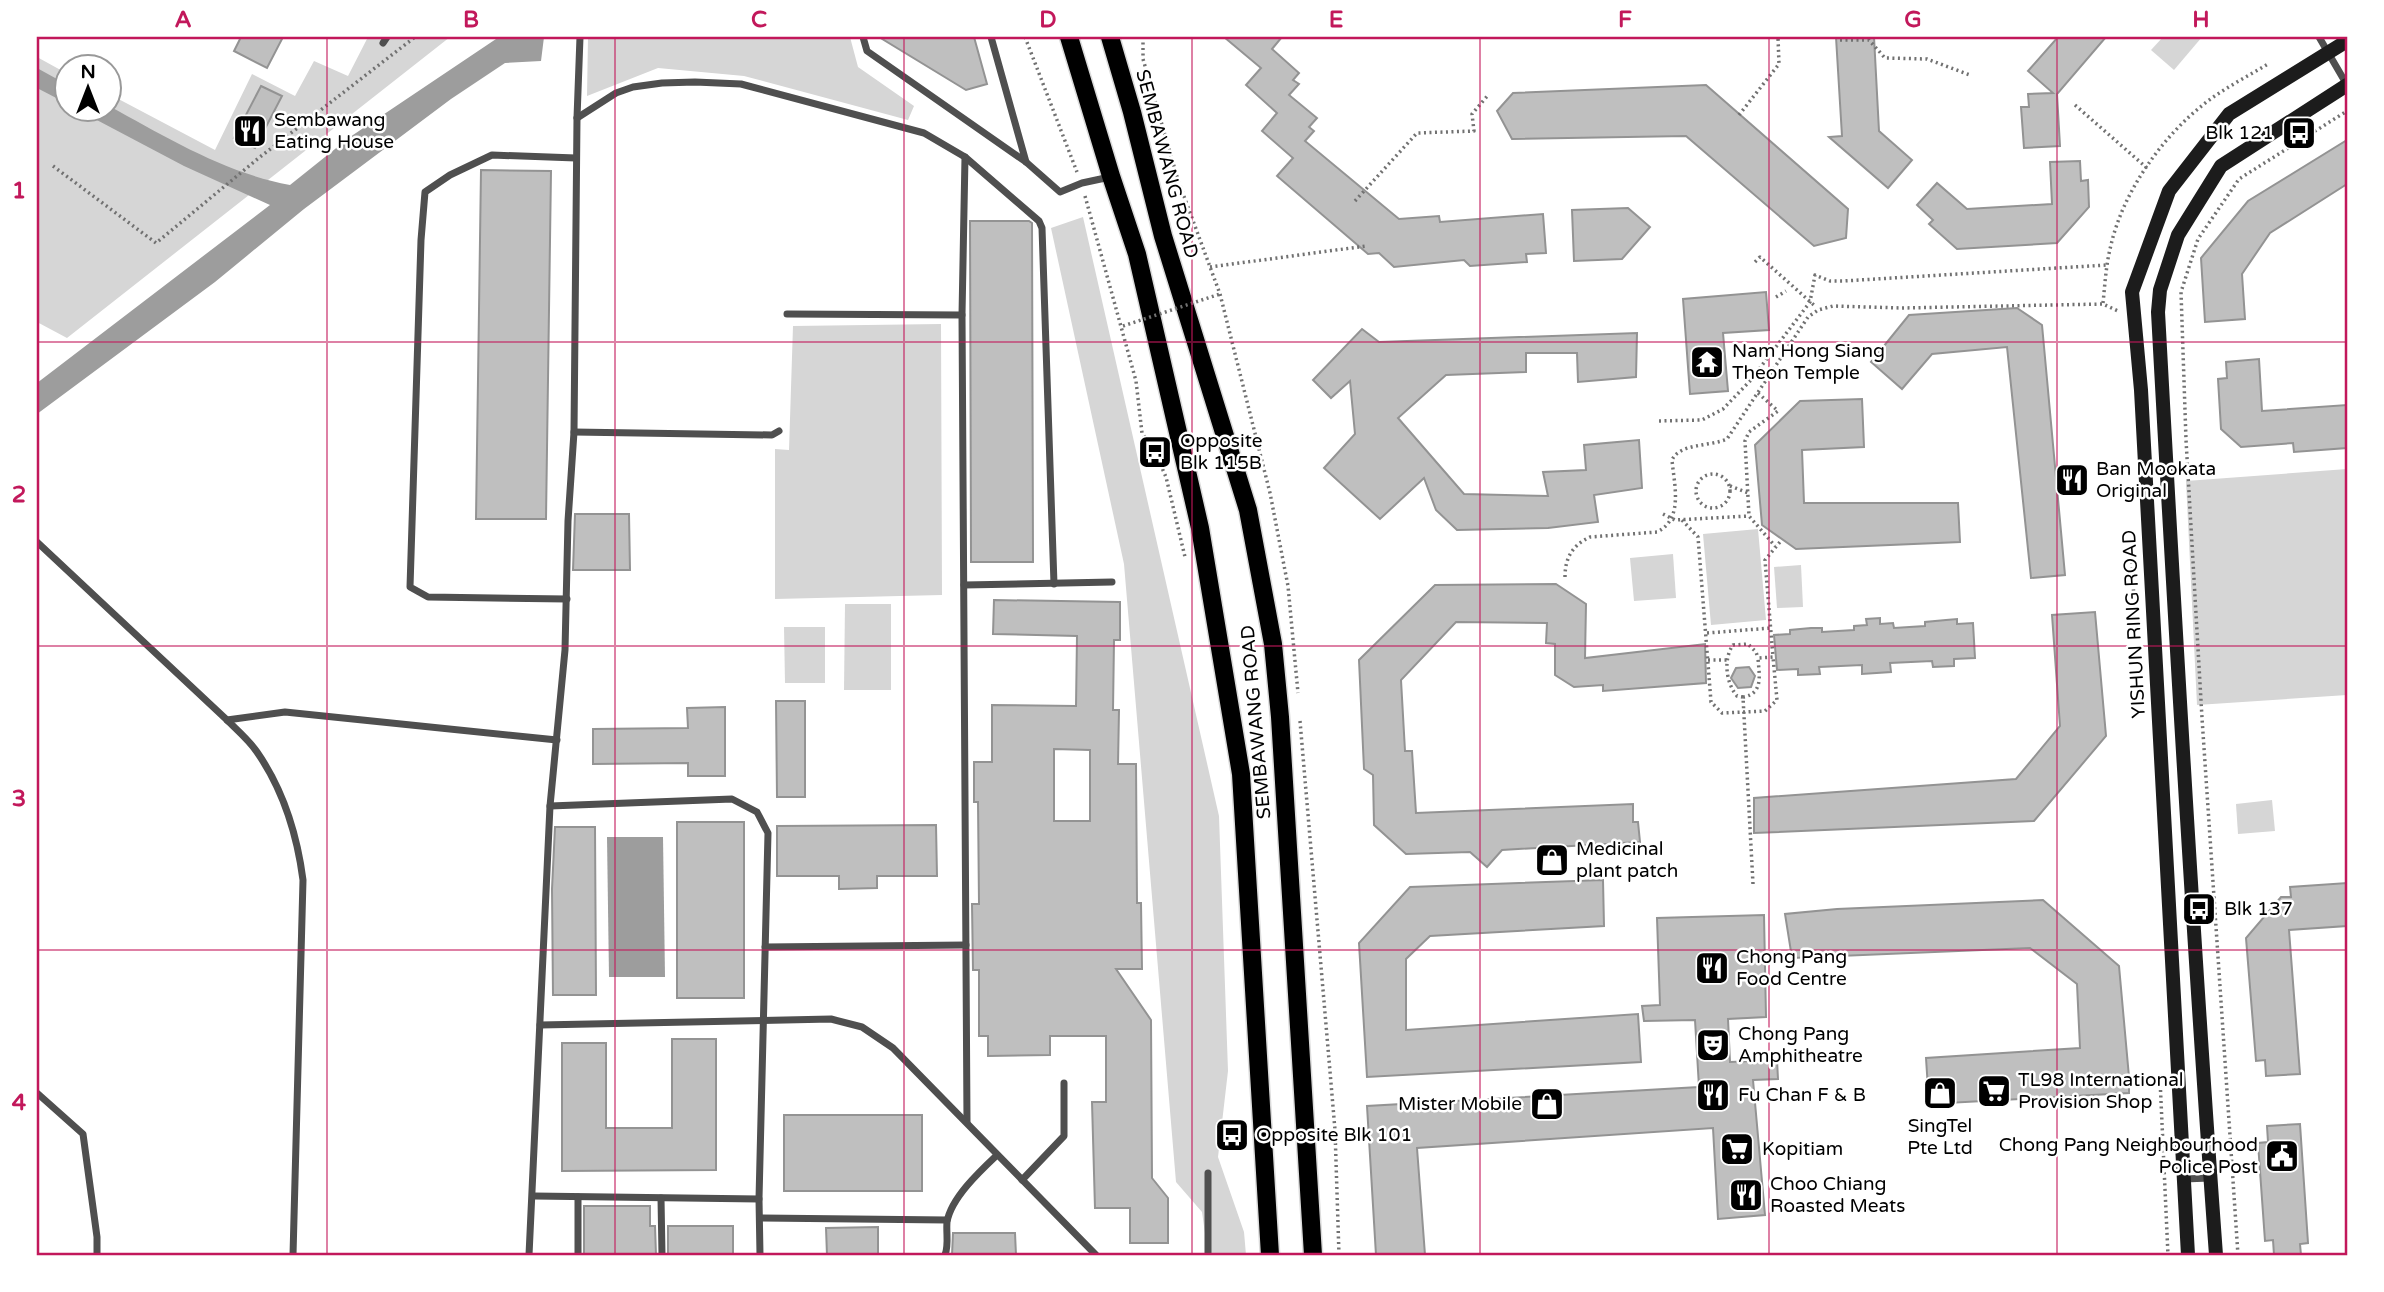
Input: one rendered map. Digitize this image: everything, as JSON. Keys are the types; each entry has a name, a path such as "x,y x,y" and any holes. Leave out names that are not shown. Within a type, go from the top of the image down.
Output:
{"main road":[{"name":"SEMBAWANG ROAD","path":"1069,37 1137,254 1200,528 1241,774 1270,1255"},
{"name":"SEMBAWANG ROAD","path":"1110,37 1163,236 1248,510 1273,644 1280,717 1313,1255"},
{"path":"1116,55 1123,37"},
{"name":"YISHUN RING ROAD","path":"2188,1255 2141,390 2132,292 2169,191 2229,114 2347,41"},
{"path":"2216,1255 2175,630 2158,312 2160,290 2178,235 2221,166 2347,85"}],"lane":[{"path":"529,1255 534,1196 551,806 565,650 568,521 574,432 576,158 580,37"},
{"path":"863,37 867,51 1026,162 1060,192 1111,176"},
{"path":"991,37 1026,162"},
{"path":"2319,37 2347,85"},
{"path":"577,118 616,93 633,88 662,83 741,84 924,133 965,157 1039,221 1042,229 1054,584"},
{"path":"567,599 428,597 410,587 411,536 425,192 450,175 492,155 576,158"},
{"path":"965,157 962,315 967,1122"},
{"path":"787,314 962,315"},
{"path":"574,432 772,435 779,431"},
{"path":"37,542 256,750 275,781 289,815 299,848 303,880 293,1255"},
{"path":"964,585 1112,582"},
{"path":"227,720 285,712 557,740"},
{"path":"551,806 732,799 757,812 768,833 760,1255"},
{"path":"765,947 966,945"},
{"path":"540,1025 831,1019 862,1027 894,1048 1097,1255"},
{"path":"1022,1180 1064,1136 1064,1083"},
{"path":"37,1093 83,1134 97,1255"},
{"path":"945,1255 947,1220 975,1175 997,1155"},
{"path":"1208,1173 1208,1255"},
{"path":"2184,1179 2211,1178"},
{"path":"534,1196 759,1199"},
{"path":"578,1255 579,1197"},
{"path":"661,1198 662,1255"},
{"path":"760,1218 947,1220"}],"path":[{"path":"54,166 156,243 260,157 415,37"},
{"path":"1143,37 1143,59 1178,180 1220,294 1123,326 1136,382 1142,433 1155,452 1166,477 1188,568"},
{"path":"1739,115 1779,64 1777,37"},
{"path":"1840,40 1869,40 1885,58 1927,59 1970,75"},
{"path":"2103,304 2111,242 2127,200 2147,168 2165,142 2204,104 2268,64"},
{"path":"1355,201 1417,133 1474,131 1472,114 1489,94"},
{"path":"2075,105 2147,168"},
{"path":"2238,1255 2203,732 2186,440 2181,292 2198,240 2239,179 2347,111"},
{"path":"1210,267 1366,246"},
{"path":"1755,262 1760,257 1815,306"},
{"path":"1659,421 1702,420 1723,409 1750,380 1811,302 1815,275 1830,281 1843,281 2107,265"},
{"path":"1776,297 1786,292"},
{"path":"1565,577 1569,553 1590,537 1657,532 1665,528 1676,506 1672,460 1675,454 1680,449 1713,445 1727,439 1808,317 1825,307 2103,304 2120,312"},
{"path":"1758,393 1778,411 1749,432 1745,441 1749,516 1775,546"},
{"path":"1730,486 1726,503 1715,508 1704,506 1696,496 1696,485 1709,474 1720,474 1730,486 1748,492"},
{"path":"1663,514 1682,520 1749,516"},
{"path":"1682,520 1698,537 1711,702 1722,713 1765,711 1777,700 1765,559 1780,542"},
{"path":"2132,555 2135,607"},
{"path":"1706,633 1771,628"},
{"path":"1739,631 1741,643"},
{"path":"1741,643 1753,647 1758,658 1759,683 1756,691 1743,697 1737,696 1731,690 1727,660 1734,645 1741,643"},
{"path":"1758,658 1773,656"},
{"path":"1708,660 1727,660"},
{"path":"1743,697 1753,884"},
{"path":"2160,1071 2168,1255"}],"shaded area":[{"path":"368,37 450,37 67,338 37,322 37,57 52,65 52,122 122,122 122,101 215,150 252,74 295,96 314,61 348,76"},
{"path":"544,37 541,61 505,63 451,99 304,209 215,282 37,414 37,383 270,205 184,166 101,122 122,122 122,113 219,163 290,185 350,137 496,39"},
{"path":"588,37 850,37 858,67 914,106 908,120 744,76 658,68 587,96"},
{"path":"2163,37 2202,37 2174,70 2151,50"},
{"path":"37,68 52,76 52,96 37,88"},
{"path":"1083,217 1219,816 1228,1071 1218,1157 1244,1232 1246,1255 1208,1255 1202,1212 1176,1182 1124,564 1051,228"},
{"path":"941,324 942,595 775,599 775,449 789,450 793,326"},
{"path":"2347,469 2347,695 2197,705 2186,481"},
{"path":"1758,529 1766,620 1711,625 1703,534"},
{"path":"1673,554 1676,598 1634,601 1630,558"},
{"path":"1801,565 1803,607 1777,608 1774,567"},
{"path":"845,604 891,604 891,690 844,690"},
{"path":"784,627 825,627 825,683 785,683"},
{"path":"2272,800 2275,831 2238,834 2236,804"},
{"path":"607,837 663,837 665,977 609,977"}],"building":[{"path":"241,37 283,37 267,68 234,51"},
{"path":"879,37 974,37 987,84 966,90"},
{"path":"1224,37 1282,37 1272,49 1299,73 1293,80 1299,84 1289,95 1317,118 1309,127 1314,131 1305,141 1399,219 1439,216 1440,222 1543,214 1546,253 1526,254 1527,262 1470,266 1464,260 1394,267 1379,253 1368,254 1277,176 1293,158 1262,131 1277,113 1246,85 1261,68"},
{"path":"1836,37 1874,37 1879,131 1912,160 1888,188 1829,137 1842,136"},
{"path":"2058,37 2106,37 2057,94 2060,146 2024,148 2021,107 2029,107 2028,94 2053,93 2028,71"},
{"path":"1706,85 1848,209 1846,238 1814,246 1686,136 1512,139 1497,111 1513,93"},
{"path":"261,86 282,96 255,148 234,138"},
{"path":"2347,140 2347,184 2270,233 2242,274 2245,319 2205,322 2201,258 2248,201"},
{"path":"2080,161 2081,181 2088,180 2089,207 2057,243 1957,249 1929,224 1933,220 1917,205 1937,183 1967,209 2052,204 2050,162"},
{"path":"481,170 551,171 546,519 476,519"},
{"path":"1628,208 1650,227 1622,259 1574,261 1572,210"},
{"path":"970,221 1032,223 1033,562 971,562"},
{"name":"Nam Hong Siang Theon Temple","path":"1766,292 1769,330 1723,333 1728,391 1690,394 1683,299"},
{"path":"2017,308 2042,325 2065,575 2031,578 2007,347 1932,354 1902,389 1871,362 1909,315"},
{"path":"1362,329 1379,342 1637,333 1636,377 1578,382 1577,353 1526,353 1526,372 1446,375 1398,418 1464,494 1548,496 1543,472 1586,470 1584,445 1639,440 1642,488 1594,495 1598,522 1548,528 1457,530 1436,510 1424,478 1380,519 1324,468 1355,434 1350,381 1331,398 1313,380"},
{"path":"2259,359 2262,411 2347,405 2347,448 2294,452 2293,443 2241,447 2221,429 2218,379 2227,378 2226,362"},
{"path":"1862,399 1864,447 1802,450 1804,503 1958,503 1960,542 1796,549 1762,525 1755,445 1800,401"},
{"path":"575,514 629,514 630,570 573,570"},
{"path":"1556,584 1586,604 1585,658 1705,644 1706,683 1603,691 1603,685 1574,687 1555,675 1555,644 1546,643 1547,623 1456,622 1401,680 1405,751 1412,751 1416,813 1633,804 1633,822 1638,822 1640,842 1502,850 1487,867 1470,852 1406,854 1374,825 1373,775 1364,769 1359,660 1435,585"},
{"path":"994,600 1120,602 1120,640 1114,640 1113,710 1119,710 1118,764 1136,764 1137,903 1141,903 1142,969 1116,969 1151,1020 1152,1178 1168,1198 1168,1243 1130,1243 1130,1208 1095,1208 1092,1102 1106,1102 1106,1036 1050,1036 1050,1055 988,1056 988,1036 979,1036 979,970 973,970 972,904 979,904 978,802 974,802 974,762 992,762 992,705 1076,706 1077,636 993,634","holes":["1054,749 1090,750 1090,821 1054,821"]},
{"path":"2095,612 2106,736 2034,821 1754,833 1754,798 2016,779 2060,726 2052,615"},
{"path":"1880,618 1880,624 1893,623 1894,628 1925,626 1925,622 1957,619 1957,624 1973,623 1975,658 1954,659 1954,666 1933,667 1932,661 1890,663 1891,672 1862,674 1862,665 1819,667 1820,674 1798,675 1798,669 1777,670 1774,635 1811,628 1822,628 1822,632 1854,630 1854,626 1867,625 1866,619"},
{"path":"1749,667 1755,676 1751,687 1738,688 1731,678 1736,668"},
{"path":"776,701 805,701 805,797 777,797"},
{"path":"725,707 725,776 688,776 688,763 593,764 593,729 688,728 687,708"},
{"path":"677,822 744,822 744,998 677,998"},
{"path":"936,825 937,876 877,876 877,888 839,889 839,876 777,876 777,826"},
{"path":"555,827 595,827 596,995 553,995 552,889"},
{"path":"1603,880 1604,926 1430,936 1406,959 1406,1030 1638,1014 1641,1062 1367,1077 1359,943 1410,887"},
{"path":"2347,883 2347,926 2289,930 2300,1074 2266,1076 2265,1060 2256,1061 2246,938 2281,897 2291,897 2290,887"},
{"path":"2043,900 2119,966 2129,1093 1929,1104 1926,1058 2080,1048 2077,984 2030,948 1792,958 1785,914 1837,909"},
{"path":"1764,915 1766,1017 1728,1019 1730,1062 1777,1060 1778,1079 1753,1080 1765,1215 1718,1219 1713,1128 1417,1148 1425,1255 1376,1255 1367,1106 1699,1087 1695,1020 1644,1021 1642,1006 1660,1005 1657,918"},
{"path":"672,1039 716,1039 716,1170 562,1171 562,1043 606,1043 606,1128 672,1128"},
{"path":"784,1115 922,1115 922,1191 784,1191"},
{"path":"2300,1124 2308,1243 2300,1244 2301,1255 2274,1255 2273,1240 2265,1241 2258,1143 2268,1142 2267,1126"},
{"path":"584,1206 650,1206 650,1226 655,1226 656,1255 584,1255"},
{"path":"668,1226 733,1226 733,1255 668,1255"},
{"path":"878,1227 878,1255 827,1255 826,1228"},
{"path":"953,1233 1015,1233 1016,1255 952,1255"}],"place":[{"name":"Sembawang Eating House","path":"250,131"},
{"name":"Blk 121","path":"2299,133"},
{"name":"Nam Hong Siang Theon Temple","path":"1707,362"},
{"name":"Opposite Blk 115B","path":"1155,452"},
{"name":"Ban Mookata Original","path":"2072,480"},
{"name":"Medicinal plant patch","path":"1552,860"},
{"name":"Blk 137","path":"2199,909"},
{"name":"Chong Pang Food Centre","path":"1712,968"},
{"name":"Chong Pang Amphitheatre","path":"1713,1045"},
{"name":"TL98 International Provision Shop","path":"1994,1091"},
{"name":"SingTel Pte Ltd","path":"1940,1093"},
{"name":"Fu Chan F & B","path":"1713,1095"},
{"name":"Mister Mobile","path":"1547,1104"},
{"name":"Opposite Blk 101","path":"1232,1135"},
{"name":"Kopitiam","path":"1737,1149"},
{"name":"Chong Pang Neighbourhood Police Post","path":"2282,1156"},
{"name":"Choo Chiang Roasted Meats","path":"1746,1195"}]}
